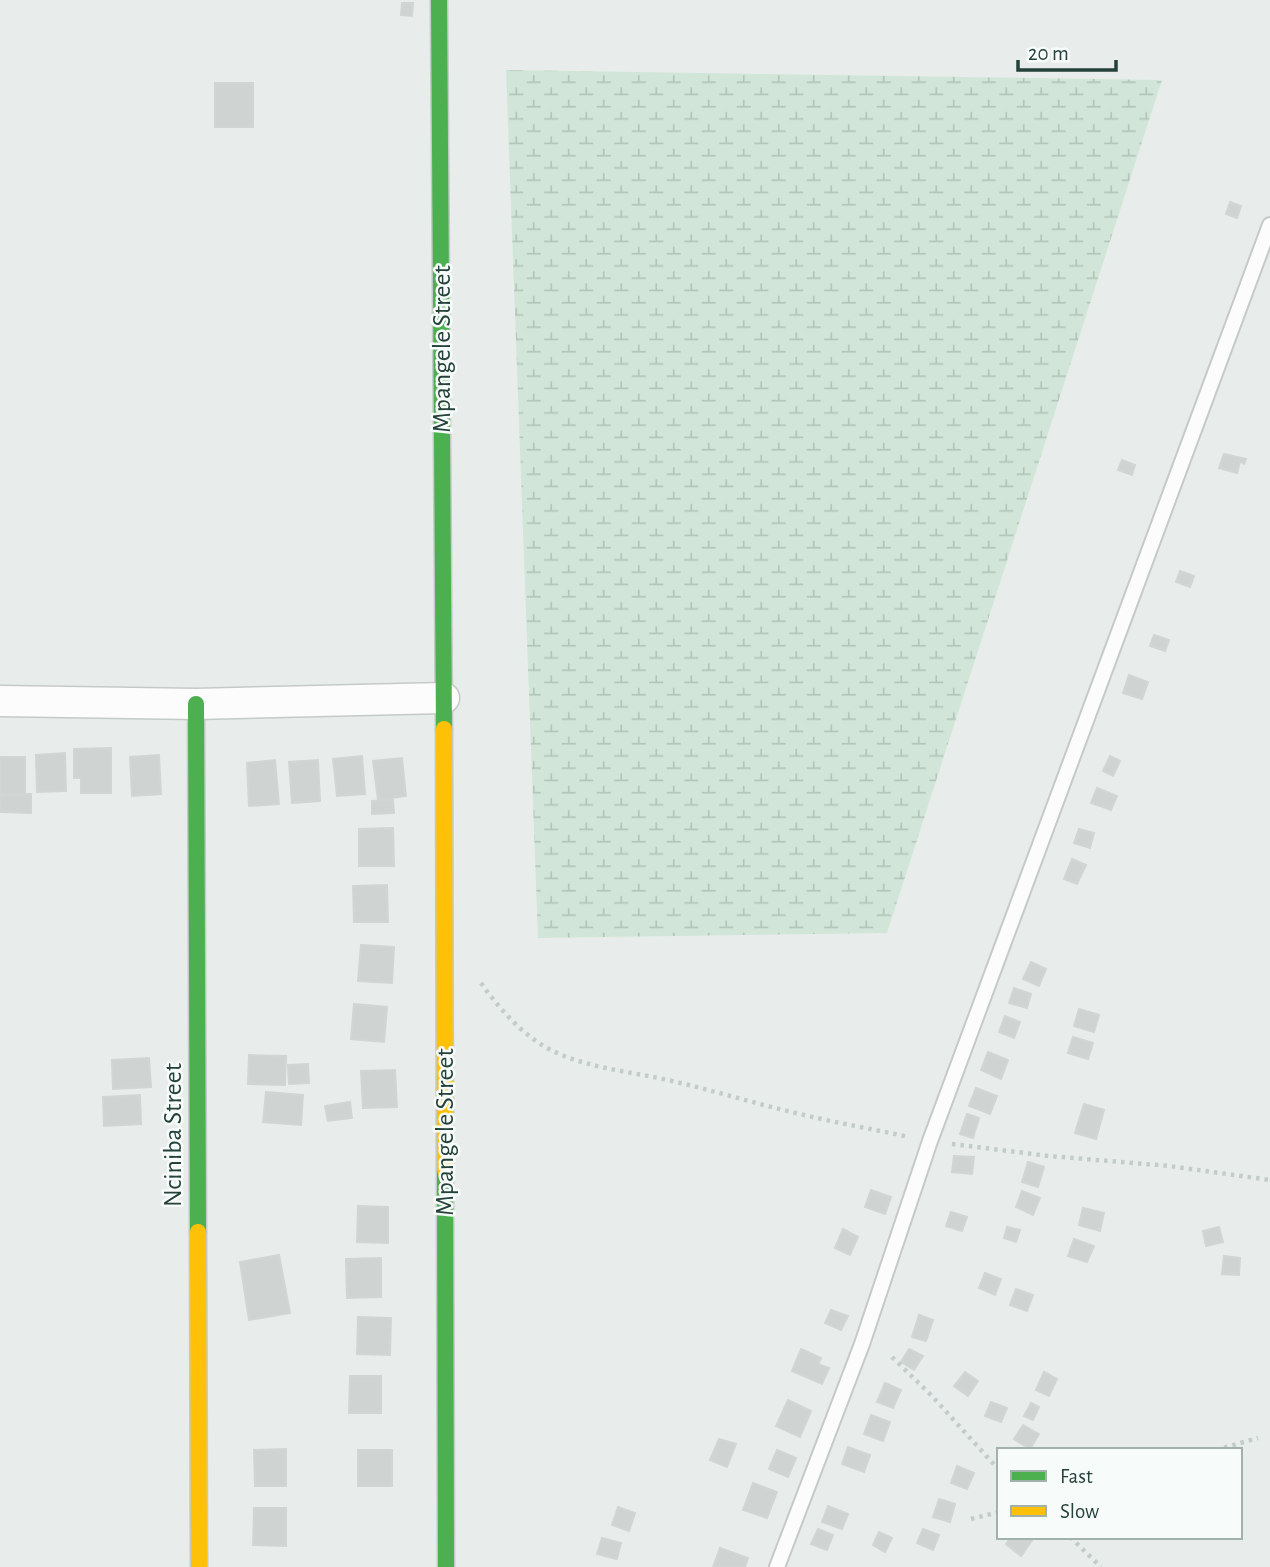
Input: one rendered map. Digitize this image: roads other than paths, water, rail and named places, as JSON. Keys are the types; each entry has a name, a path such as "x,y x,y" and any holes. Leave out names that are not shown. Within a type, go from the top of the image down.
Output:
{"street":[{"name":"Mpangele Street","path":"439,0 446,1567"},
{"path":"0,701 196,704 444,698"},
{"name":"Nciniba Street","path":"196,704 199,1567"}],"lane":[{"path":"777,1567 862,1344 930,1141 1270,225"}]}
